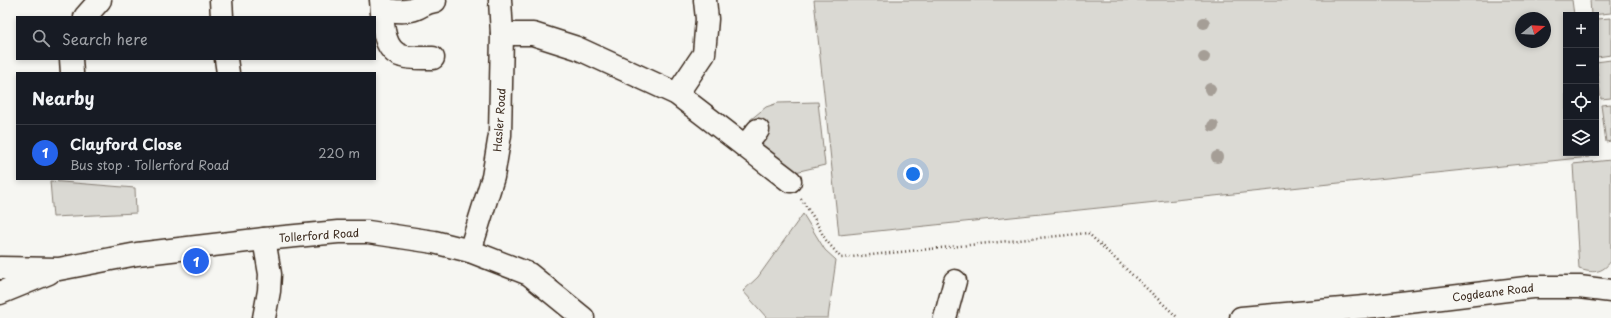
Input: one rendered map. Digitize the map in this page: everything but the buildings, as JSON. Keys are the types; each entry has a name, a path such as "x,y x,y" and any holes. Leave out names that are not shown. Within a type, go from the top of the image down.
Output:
{"street":[{"path":"86,16 100,0"},
{"path":"221,0 222,16"},
{"name":"Hasler Road","path":"470,251 494,177 500,135 502,34 500,0"},
{"path":"677,94 704,54 707,19 705,0"},
{"path":"433,58 403,57 391,49 388,45 385,32 382,5 406,11 413,10 426,2 435,2"},
{"path":"502,34 532,34 577,48 677,94 752,138 790,181"},
{"path":"71,60 72,72"},
{"path":"226,60 228,72"},
{"name":"Tollerford Road","path":"0,293 59,269 137,254 264,239 338,232 368,232 434,242 470,251 529,274 583,318"},
{"path":"264,239 270,274 269,291 264,318"},
{"name":"Tollerford Road","path":"0,268 59,269"},
{"path":"945,318 955,281"},
{"name":"Cogdeane Road","path":"1241,318 1376,312 1533,287 1578,286 1611,291"}],"path":[{"path":"790,181 825,239 841,258 1088,234 1178,318"}],"shaded area":[{"path":"814,0 1572,0 1574,12 1563,12 1563,156 1589,157 839,235"},
{"path":"1590,0 1611,0 1611,13 1599,14 1599,12 1591,12"},
{"path":"1611,18 1611,55 1599,57 1599,19"},
{"path":"1611,60 1611,98 1601,99 1599,84 1599,62"},
{"path":"818,102 825,165 791,173 761,149 766,130 750,120 766,107 778,103"},
{"path":"1611,104 1611,141 1606,142 1601,105"},
{"path":"1611,160 1611,261 1604,268 1592,272 1579,269 1573,164"},
{"path":"50,181 135,188 136,213 53,217"},
{"path":"803,214 825,250 836,260 828,318 767,318 743,291 758,277"}],"place":[{"name":"Clayford Close","path":"196,261"}]}
